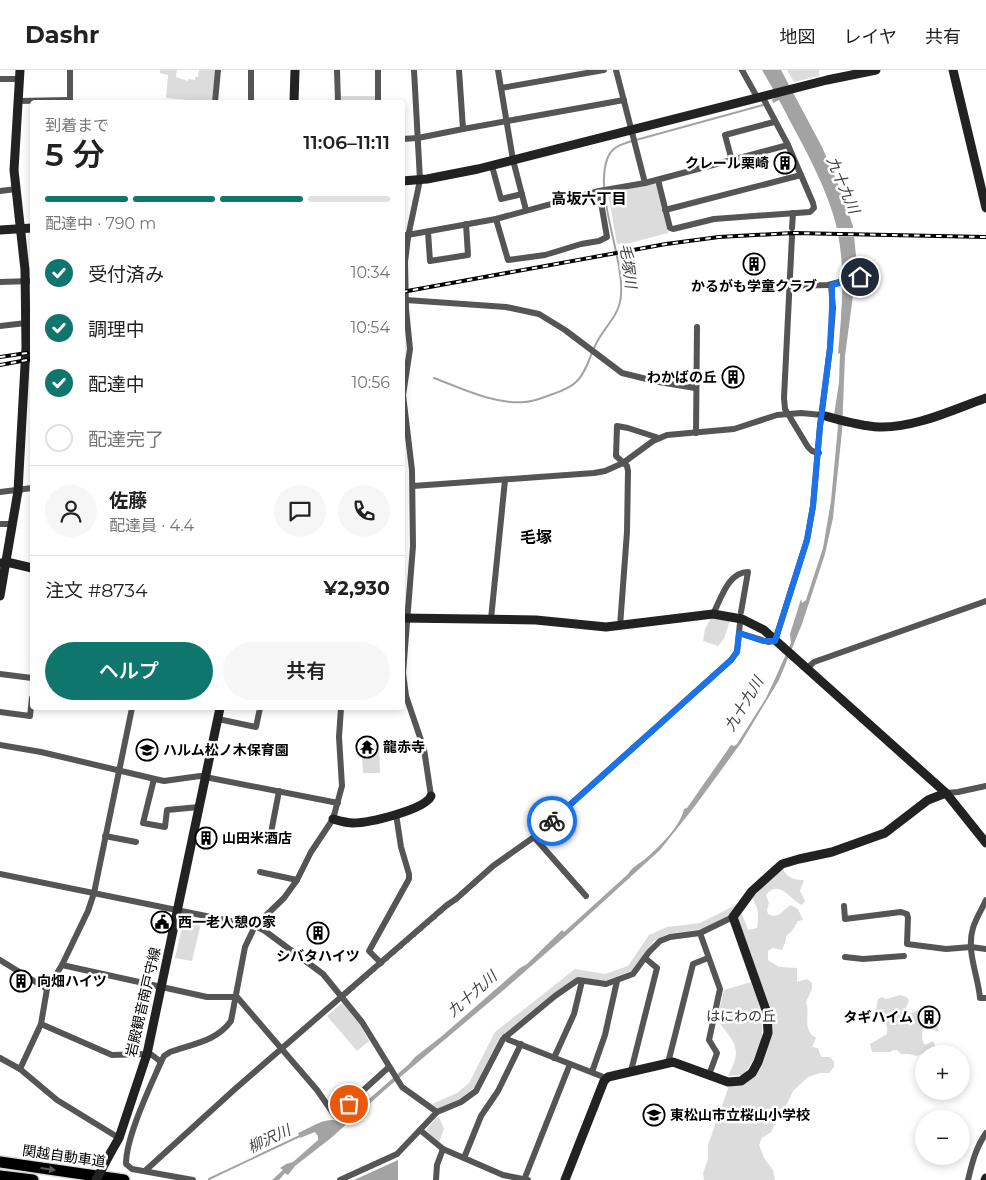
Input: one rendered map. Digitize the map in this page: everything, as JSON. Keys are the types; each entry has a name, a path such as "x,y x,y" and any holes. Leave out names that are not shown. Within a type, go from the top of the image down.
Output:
{"highway":[{"name":"関越自動車道","path":"0,1162 124,1180"},
{"name":"関越自動車道","path":"0,1176 33,1180"}],"street":[{"path":"70,70 70,100"},
{"path":"215,100 218,70"},
{"path":"250,100 251,70"},
{"path":"294,100 295,70"},
{"path":"337,70 338,100"},
{"path":"378,70 378,100"},
{"path":"405,372 410,349 405,319 405,237 420,180 414,70"},
{"path":"459,70 463,129"},
{"path":"498,70 513,160 526,210"},
{"path":"501,88 604,70"},
{"path":"616,70 645,183"},
{"path":"658,180 670,228 673,230 714,219 810,212 814,208 788,145 774,122 762,96 742,70"},
{"path":"405,181 420,180 492,166 793,88 850,74 876,70"},
{"path":"953,70 986,208"},
{"path":"0,79 20,75 14,154 20,229 29,281 29,310 26,323 18,491 3,563 0,596"},
{"path":"405,139 624,100"},
{"path":"18,101 30,101"},
{"path":"732,161 725,135 774,122"},
{"path":"405,237 496,219 599,191 658,180 788,145"},
{"path":"492,166 501,198 522,194"},
{"path":"665,210 801,175"},
{"path":"0,191 16,189"},
{"path":"496,219 508,260 546,255 599,241 607,237 599,191"},
{"path":"792,213 792,228"},
{"path":"428,232 430,261 468,255 466,224"},
{"path":"0,230 30,228"},
{"path":"792,236 785,409 808,447 812,451 819,453"},
{"path":"750,283 789,286 833,284 861,277"},
{"path":"0,282 29,281"},
{"path":"776,642 807,540 813,506 830,348 833,284"},
{"path":"406,300 506,307 533,312 565,330 622,373 695,388"},
{"path":"0,326 26,323"},
{"path":"696,433 697,327"},
{"path":"412,486 594,473 623,463 640,449 667,435 734,429 777,415 812,414 879,427 906,425 986,398"},
{"path":"405,418 412,486 413,546 405,610"},
{"path":"620,626 625,560 628,471 627,466 614,452 616,426 659,438"},
{"path":"490,619 505,480"},
{"path":"0,492 30,488"},
{"path":"0,524 12,524"},
{"path":"3,563 30,568"},
{"path":"713,614 729,584 739,573 748,572 741,612"},
{"path":"806,669 814,662 986,601"},
{"path":"405,618 536,620 587,626 620,626 713,614 742,619 764,630 946,793 986,843"},
{"path":"146,1170 235,1089 493,866 534,837 731,660 737,652 740,624"},
{"path":"739,633 763,641 776,642"},
{"path":"0,674 30,678"},
{"path":"334,819 354,823 378,820 425,804 431,796 424,749 405,687"},
{"path":"0,712 30,716 31,710"},
{"path":"20,1069 41,1024 47,989 62,965 88,911 94,893 132,710"},
{"name":"岩殿観音南戸守線","path":"96,1180 119,1138 147,1054 220,710"},
{"path":"218,719 256,727 260,710"},
{"path":"193,1180 132,1168 126,1164 126,1155 148,1091 164,1056 170,1052 215,1036 231,1021 234,996 245,947 255,926 284,898 297,880 311,852 334,819 342,786 339,737 341,710"},
{"path":"0,745 154,779 206,777 338,803"},
{"path":"154,779 143,823 164,827 167,810 199,807"},
{"path":"340,1180 397,1154 437,1112 461,1102 476,1091 504,1037 578,980 606,984 634,974 660,941 670,937 700,933 733,918 752,891 782,864 832,852 885,833 928,800 946,793 986,786"},
{"path":"270,838 280,791"},
{"path":"381,963 370,951 410,874 399,840 396,814"},
{"path":"106,836 136,842"},
{"path":"534,837 586,896"},
{"path":"260,872 297,880"},
{"path":"0,874 255,926 265,930 323,974 362,1022 400,1084 409,1094 437,1112"},
{"path":"986,900 973,928 971,947 980,998 986,998"},
{"path":"844,906 845,919 901,912 907,914 906,944 946,949 971,947 986,949"},
{"path":"504,1037 606,1078 668,1063 678,1064 728,1082 747,1078 758,1062 768,1033 767,1013 733,918"},
{"path":"700,933 720,989 709,1040 718,1053 709,1075"},
{"path":"845,958 863,959 904,956"},
{"path":"631,1071 657,968 645,958"},
{"path":"668,1063 693,964 708,958"},
{"path":"0,960 47,989"},
{"path":"62,965 207,997 237,997 317,1090 335,1116 390,1068"},
{"path":"592,1072 605,1035 618,980"},
{"path":"554,1058 574,1014 582,981"},
{"path":"41,1024 112,1055 147,1054 152,1055 161,1062"},
{"path":"464,1158 482,1116 498,1090 521,1044"},
{"path":"0,1058 20,1069 57,1100 119,1138"},
{"path":"420,1130 443,1149 503,1175 525,1180 570,1064"},
{"path":"565,1180 606,1078"},
{"path":"968,1180 975,1154 986,1133"},
{"path":"436,1180 437,1165 443,1149"}],"green space":[{"path":"160,70 177,70 176,77 188,81 188,79 195,80 195,77 198,77 199,70 215,70 212,100 166,98 168,75 160,73"},
{"path":"787,70 819,70 819,76 794,82"},
{"path":"341,96 375,96 375,100 341,100"},
{"path":"656,185 668,233 630,243 617,244 608,193"},
{"path":"711,618 730,620 724,639 718,646 703,641 705,629"},
{"path":"379,742 380,773 363,773 361,743"},
{"path":"783,869 792,878 804,880 800,891 805,901 802,905 785,892 776,889 771,890 766,895 769,903 768,914 772,916 778,915 791,905 798,909 803,920 798,921 792,931 786,936 782,950 773,948 768,951 768,960 779,967 797,968 797,982 807,979 812,983 812,989 806,1002 809,1030 816,1038 812,1047 818,1048 821,1057 830,1057 834,1062 834,1067 829,1073 820,1073 808,1077 793,1091 781,1117 777,1120 771,1132 762,1138 759,1145 764,1158 773,1170 775,1180 704,1180 703,1173 708,1159 708,1145 729,1086 739,1086 764,1052 770,1035 771,1013 737,918 741,911 748,930 757,928 758,913 752,898 755,893"},
{"path":"738,904 729,916 703,929 668,934 654,941 632,971 605,981 577,977 500,1037 475,1087 460,1099 439,1109 432,1104 457,1093 469,1083 495,1032 575,969 605,974 628,966 649,935 667,927 700,923"},
{"path":"185,915 202,919 192,961 175,958"},
{"name":"はにわの丘","path":"751,982 762,1019 761,1041 758,1052 743,1075 728,1076 733,1066 736,1052 732,1040 717,1020 724,990"},
{"path":"900,995 906,997 909,1000 905,1011 909,1014 919,1010 923,1012 924,1021 927,1025 934,1023 936,1017 938,1019 939,1032 923,1029 922,1039 925,1045 915,1045 915,1056 901,1054 897,1050 872,1052 870,1044 887,1034 885,1023 881,1016 877,1015 876,1010 878,999 882,997 886,999"},
{"path":"343,1002 355,1015 369,1041 357,1051 327,1016"},
{"path":"933,1041 935,1045 925,1045"},
{"path":"439,1117 444,1129 439,1143 426,1130"}],"shaded area":[{"path":"762,70 781,70 822,147 853,226 857,265 845,356 842,431 833,518 825,554 802,624 779,680 741,743 660,850 569,933 331,1138 295,1166 288,1175 285,1173 279,1180 272,1180 283,1170 280,1168 293,1162 318,1140 315,1132 300,1138 298,1133 324,1121 334,1120 339,1122 353,1113 415,1057 527,964 562,930 564,932 662,843 674,830 684,809 687,808 731,745 737,744 766,698 791,643 790,634 801,599 802,603 806,600 823,548 831,501 838,426 834,415 839,383 840,353 838,354 842,302 842,266 833,214 822,184 779,100 773,103 772,100 777,96"},
{"path":"398,1160 398,1180 354,1180"}],"pier":[{"path":"833,228 855,228 856,237 835,236"}],"waterway":[{"name":"毛塚川","path":"636,140 763,105"},
{"name":"毛塚川","path":"434,378 478,395 513,402 537,400 557,393 570,387 580,378 600,336 618,309 620,302 621,279 606,206 604,171 612,151 632,141"},
{"name":"柳沢川","path":"209,1179 302,1135"}],"railway":[{"path":"405,291 666,244 719,237 793,233 986,237"},
{"path":"0,357 27,353"},
{"path":"0,365 30,359"}],"way so far":[{"path":"349,1104 389,1066 362,1022 342,997 493,866 534,837 552,821"}],"place":[{"name":"クレール栗崎","path":"785,163"},
{"name":"かるがも学童クラブ","path":"754,264"},
{"name":"わかばの丘","path":"733,377"},
{"name":"龍赤寺","path":"367,747"},
{"name":"ハルム松ノ木保育園","path":"147,750"},
{"name":"山田米酒店","path":"206,838"},
{"name":"西一老人憩の家","path":"162,922"},
{"name":"シバタハイツ","path":"318,933"},
{"name":"向畑ハイツ","path":"21,981"},
{"name":"タギハイム","path":"929,1017"},
{"name":"東松山市立桜山小学校","path":"654,1115"}],"district":[{"name":"高坂六丁目","path":"589,199"},
{"name":"毛塚","path":"536,537"}],"route":[{"path":"552,821 731,660 737,652 739,633 763,641 775,641 807,540 813,506 820,426 830,348 832,285 860,277"}],"water label":[{"name":"九十九川","path":"843,185"},
{"name":"九十九川","path":"744,704"},
{"name":"九十九川","path":"472,994"}]}
